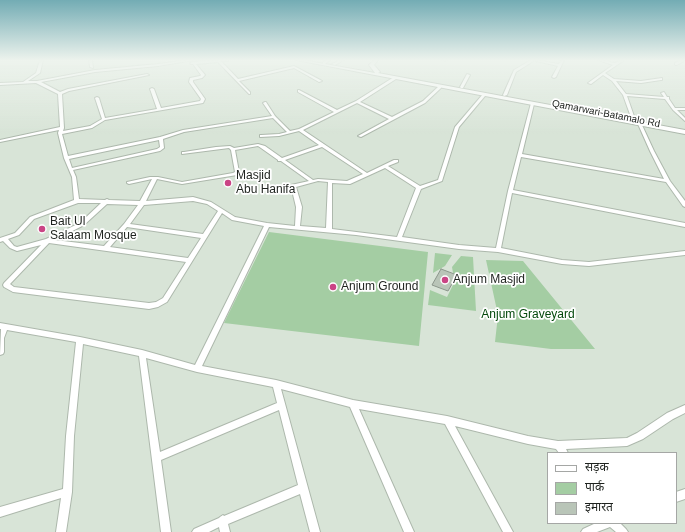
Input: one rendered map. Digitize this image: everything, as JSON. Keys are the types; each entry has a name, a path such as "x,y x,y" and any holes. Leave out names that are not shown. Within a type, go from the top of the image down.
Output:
{"main road":[{"name":"Qamarwari-Batamalo Rd","path":"429,85 685,131"},
{"name":"Qamarwari-Batamalo Rd","path":"445,85 633,119 685,131"}],"street":[{"path":"43,85 60,93 95,85"},
{"path":"0,141 61,130 91,127 104,119 203,102 203,99 193,85"},
{"path":"241,85 249,93"},
{"path":"261,136 278,135 300,130 357,102 384,85"},
{"path":"505,95 509,85"},
{"path":"617,85 625,94 633,119"},
{"path":"360,136 424,102 440,87"},
{"path":"152,89 159,109"},
{"path":"299,91 337,112"},
{"path":"60,93 61,130 66,158 72,169 77,201"},
{"path":"663,93 668,98 674,109 685,120"},
{"path":"625,94 668,98"},
{"path":"419,188 440,181 457,127 484,95"},
{"path":"97,98 104,119"},
{"path":"357,102 392,119"},
{"path":"265,103 274,117 289,132"},
{"path":"498,250 510,191 532,104"},
{"path":"674,109 685,109"},
{"path":"66,158 161,138 183,131 274,117"},
{"path":"640,124 668,181 685,206"},
{"path":"300,130 366,174"},
{"path":"72,169 158,150 162,148 161,138"},
{"path":"184,153 229,146 233,149 258,145 312,181"},
{"path":"280,160 323,145"},
{"path":"129,183 155,178 182,183 235,174 237,172 233,149"},
{"path":"519,155 668,181"},
{"path":"297,228 299,207 293,186 318,180 348,183 396,161"},
{"path":"385,166 419,188"},
{"path":"106,248 126,225 142,203 155,178"},
{"path":"329,230 330,182"},
{"path":"400,238 419,188"},
{"path":"510,191 685,225"},
{"path":"2,239 17,234 32,218 77,201 142,203 193,199 209,203 234,219 267,225 329,230 400,238 459,247 498,250 562,262 589,264 685,253"},
{"path":"2,239 12,247 17,248 48,241 82,224 107,201"},
{"path":"48,241 7,282 6,285 8,287 13,289 154,306 165,300 221,210"},
{"path":"126,225 204,236"},
{"path":"197,369 267,225"},
{"path":"48,241 190,260"},
{"path":"0,352 2,326 142,353 197,369 276,384 353,404 446,420 528,440 558,445 627,442 640,436 670,416 685,409"},
{"path":"61,532 67,492 70,436 80,340"},
{"path":"142,353 166,532"},
{"path":"276,384 315,532"},
{"path":"353,404 409,532"},
{"path":"157,457 282,405"},
{"path":"446,420 508,532"},
{"path":"558,445 563,452"},
{"path":"197,532 303,488"},
{"path":"0,512 67,492"},
{"path":"223,520 225,532"},
{"path":"586,532 605,524"},
{"path":"614,524 623,532"}],"green space":[{"name":"Anjum Ground","path":"269,232 428,252 419,346 224,323"},
{"path":"435,253 452,255 445,266 433,273"},
{"path":"461,256 473,257 476,311 428,305 430,290 447,297 458,275 453,273 452,267"},
{"name":"Anjum Graveyard","path":"486,260 523,261 595,349 551,349 495,342 498,315"}],"building":[{"name":"Anjum Masjid","path":"441,269 457,275 448,291 432,285"}],"place":[{"name":"Masjid Abu Hanifa","path":"228,183"},
{"name":"Bait Ul Salaam Mosque","path":"42,229"},
{"name":"Anjum Masjid","path":"445,280"},
{"name":"Anjum Ground","path":"333,287"}]}
